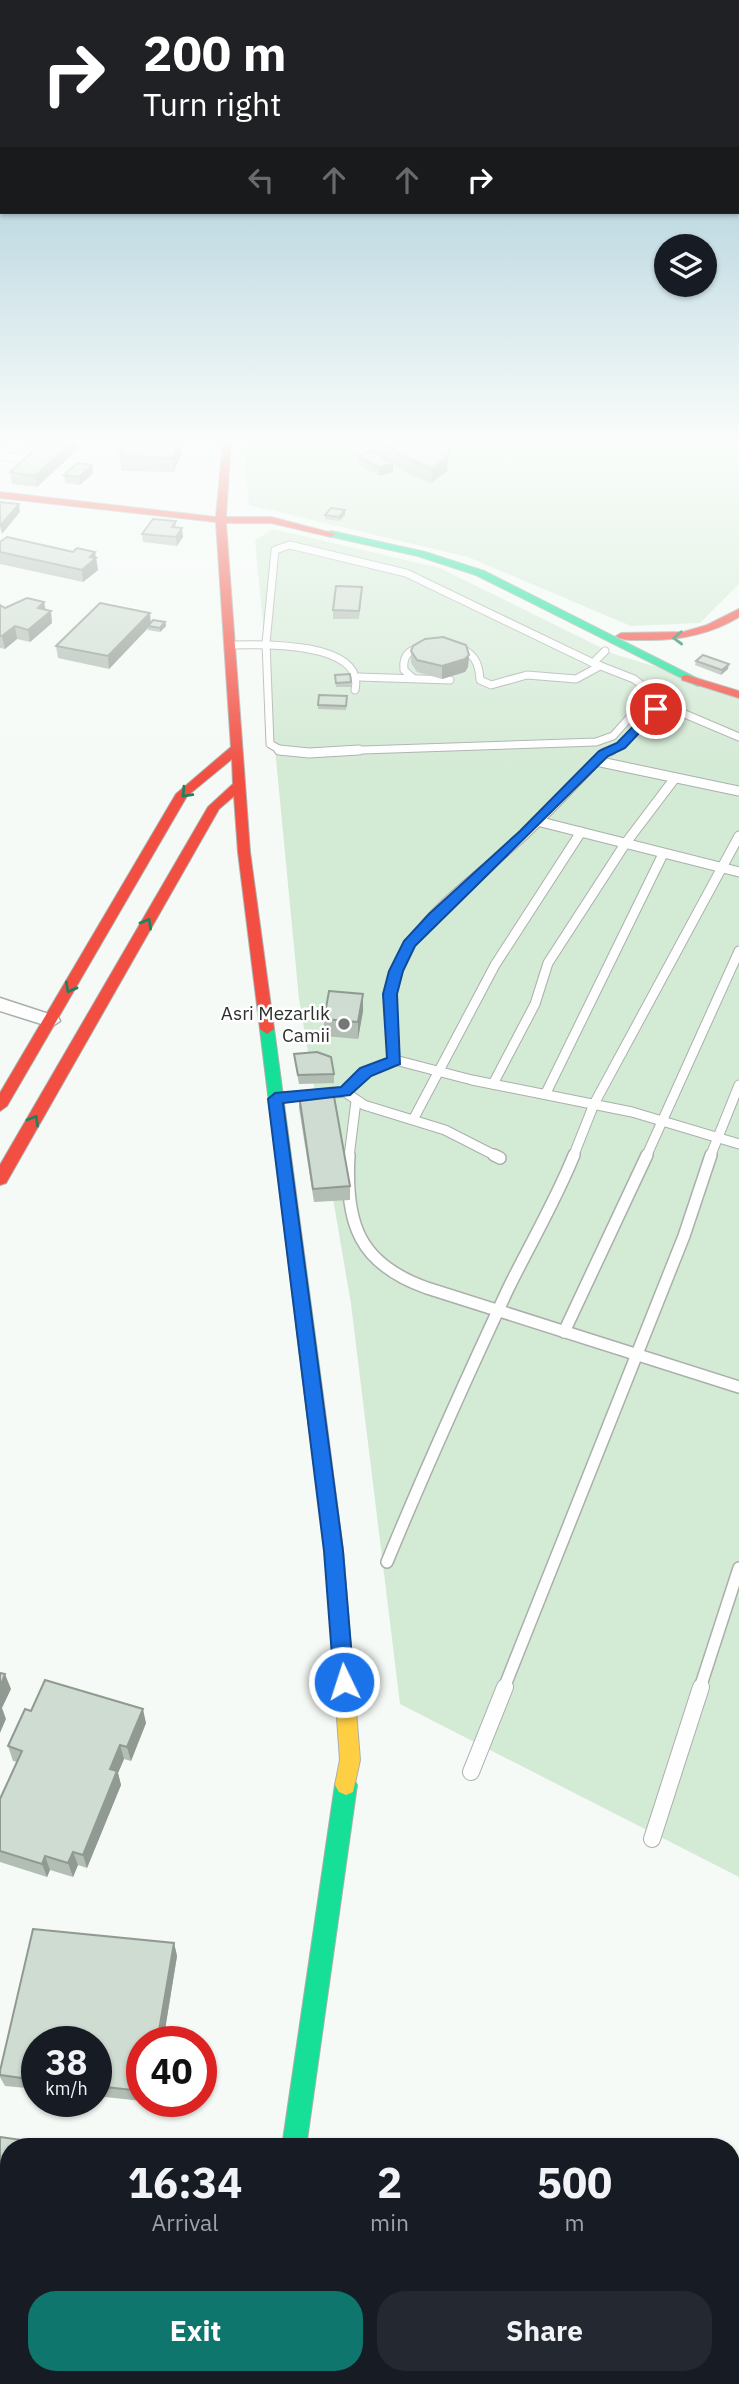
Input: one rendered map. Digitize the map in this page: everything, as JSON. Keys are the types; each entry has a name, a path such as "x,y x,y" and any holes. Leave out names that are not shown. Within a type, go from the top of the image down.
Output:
{"street":[{"path":"223,552 244,852 334,1551 350,1760 295,2138"},
{"path":"369,552 437,567 601,654 659,666 702,684 739,695"},
{"path":"601,654 696,637 722,625 739,612"},
{"path":"659,666 695,652 739,624"},
{"path":"0,1106 182,794 237,748"},
{"path":"0,1179 214,807 239,785"},
{"path":"0,1004 51,1021"}],"lane":[{"path":"275,552 267,643 270,744 283,752 602,741 613,736 650,693 640,682 601,654 406,573 317,552"},
{"path":"230,645 267,643 311,649 354,669 358,677 355,690"},
{"path":"413,678 404,670 404,657 417,647 437,644 474,654 480,664 480,680 486,684 500,684 527,675 580,678 601,654"},
{"path":"358,677 450,680"},
{"path":"395,1060 390,994 396,971 409,944 434,916 537,821 596,761 621,746 656,709 681,712 739,737"},
{"path":"596,761 739,791"},
{"path":"493,1084 535,1004 548,963 625,844 675,778"},
{"path":"537,821 739,872"},
{"path":"414,1118 501,954 581,832"},
{"path":"387,1562 434,1448 498,1311 560,1189 594,1104 739,836"},
{"path":"546,1093 663,854"},
{"path":"564,1332 739,951"},
{"path":"275,1099 345,1092 365,1072 395,1060 437,1073 546,1093 662,1120 739,1144"},
{"path":"471,1772 684,1236 717,1136 739,1085"},
{"path":"345,1092 356,1101 414,1118 500,1158"},
{"path":"356,1101 350,1125 348,1175 359,1234 368,1254 394,1275 498,1311 739,1387"},
{"path":"652,1839 739,1568"}],"path":[{"path":"340,661 360,649 370,571"}],"green space":[{"path":"256,552 373,552 440,568 614,654 739,692 739,1877 400,1704 351,1304 299,999"},
{"path":"448,552 739,552 739,584 700,623 631,626 468,557"}],"building":[{"path":"1,552 95,552 90,557 96,558 82,570"},
{"path":"336,586 362,587 359,611 333,610"},
{"path":"27,598 44,602 38,608 51,611 28,630 15,626 0,636 0,605 5,608"},
{"path":"100,603 150,613 108,656 56,646"},
{"path":"153,620 165,622 160,628 148,626"},
{"path":"443,637 466,645 469,655 465,659 442,666 417,660 411,651 413,646 425,639"},
{"path":"703,655 729,664 722,670 696,661"},
{"path":"350,674 351,682 336,683 335,675"},
{"path":"319,695 347,696 346,706 318,705"},
{"path":"329,991 363,994 358,1022 324,1019"},
{"path":"317,1052 331,1057 334,1074 298,1075 294,1054"},
{"path":"333,1091 350,1186 313,1189 299,1095"},
{"path":"0,1673 5,1674 0,1687"},
{"path":"45,1680 143,1709 127,1747 120,1745 110,1769 117,1771 83,1855 73,1852 68,1863 45,1856 42,1864 0,1851 0,1799 22,1751 8,1746 25,1709 31,1711"},
{"path":"33,1929 174,1943 160,2026 126,2026 126,2089 112,2088 112,2026 21,2026 21,2078 0,2075"}],"traffic: fast":[{"path":"413,552 480,573 702,684"},
{"path":"267,1029 314,1396"},
{"path":"295,2138 346,1785"}],"traffic: slow":[{"path":"314,1396 334,1551 350,1760 346,1785"}],"traffic: jam":[{"path":"223,552 244,852 267,1029"},
{"path":"621,636 683,635 711,628 739,612"},
{"path":"686,678 739,695"},
{"path":"0,1106 182,794 237,748"},
{"path":"0,1179 214,807 239,785"}],"place":[{"name":"Asri Mezarlık Camii","path":"344,1024"}],"route":[{"path":"344,1682 334,1551 275,1099 345,1092 365,1072 395,1060 390,994 400,959 409,944 434,916 525,834 604,754 621,746 656,709"}]}
